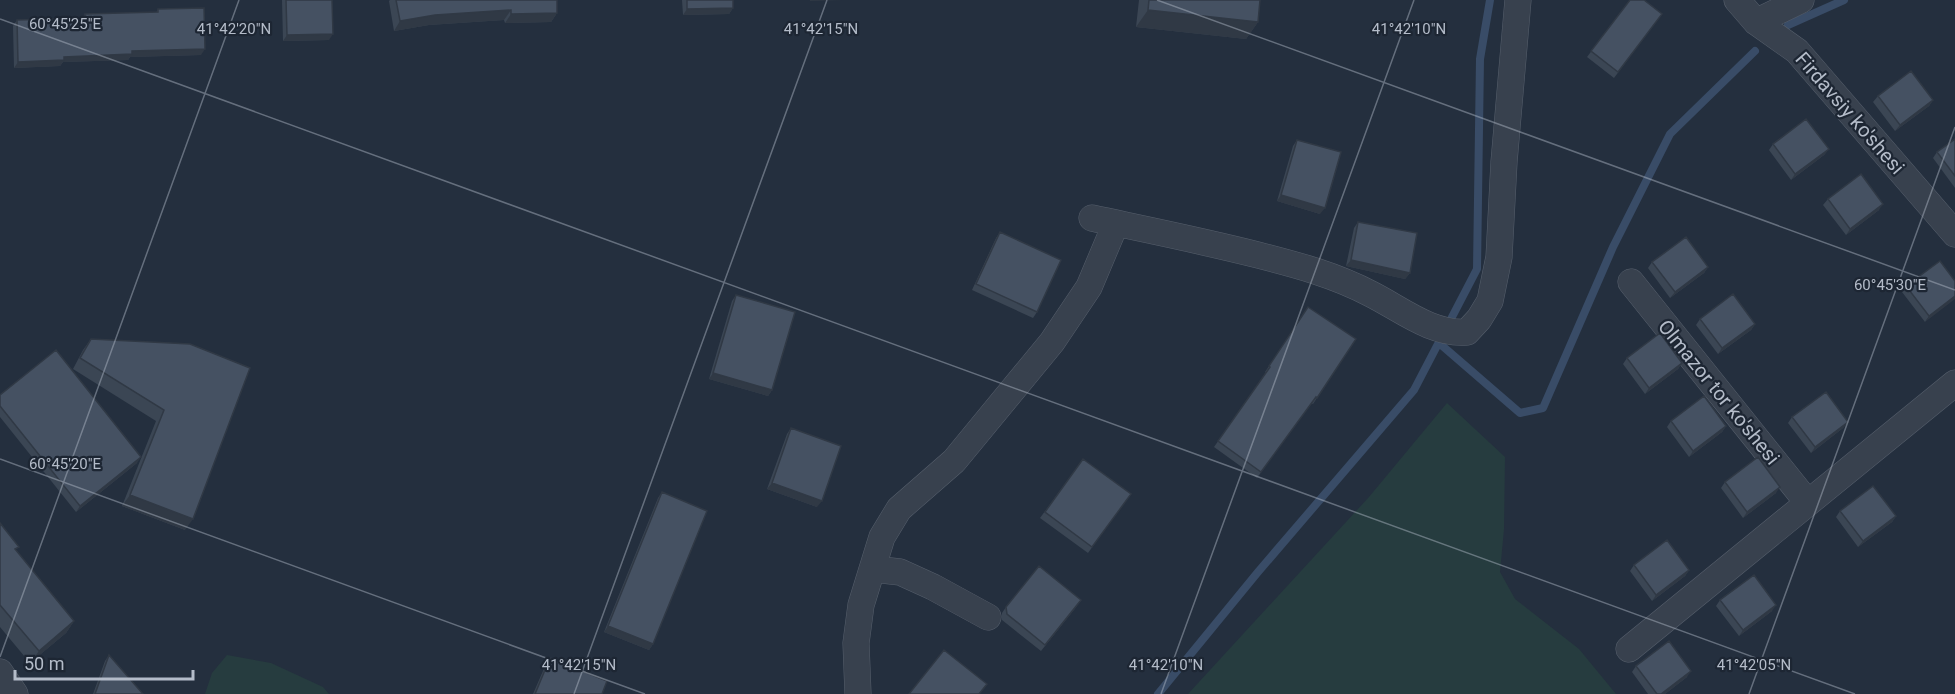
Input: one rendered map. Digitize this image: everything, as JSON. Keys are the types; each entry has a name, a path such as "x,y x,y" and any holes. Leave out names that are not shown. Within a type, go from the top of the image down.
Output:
{"street":[{"path":"858,694 856,643 861,605 882,537 899,509 954,461 1052,342 1089,288 1104,221 1173,234 1312,269 1370,293 1433,328 1456,333 1467,332 1479,319 1490,301 1499,257 1504,162 1518,0"},
{"name":"Firdavsiy ko'shesi","path":"1737,0 1756,22 1797,51 1955,234"},
{"path":"1756,22 1801,0"},
{"name":"Olmazor tor ko'shesi","path":"1631,282 1808,503"},
{"path":"1629,649 1955,383"},
{"path":"873,569 900,572 988,617"},
{"path":"0,672 15,694"}],"green space":[{"path":"1447,403 1505,457 1504,529 1500,572 1515,599 1579,649 1616,694 1188,694 1369,497"},
{"path":"227,655 271,663 323,687 329,694 205,694 212,673"}],"building":[{"path":"286,0 332,0 333,34 287,35"},
{"path":"396,0 557,0 557,13 511,14 511,10 435,15 400,21"},
{"path":"687,0 733,0 733,8 687,9"},
{"path":"1149,0 1260,0 1258,22 1148,10"},
{"path":"1630,0 1644,0 1662,14 1618,72 1591,51"},
{"path":"204,8 205,49 132,51 132,54 18,62 17,20 85,18 85,14"},
{"path":"1911,71 1933,100 1900,125 1878,96"},
{"path":"1806,119 1829,149 1795,174 1773,144"},
{"path":"1955,139 1955,176 1937,152"},
{"path":"1297,140 1341,152 1325,208 1281,195"},
{"path":"1861,174 1883,204 1850,229 1828,199"},
{"path":"1358,222 1417,233 1410,273 1351,260"},
{"path":"1000,232 1061,260 1037,312 976,284"},
{"path":"1686,237 1708,267 1675,292 1652,262"},
{"path":"1940,261 1955,281 1955,296 1929,316 1906,286"},
{"path":"1733,294 1755,324 1722,348 1700,319"},
{"path":"736,295 795,312 772,390 713,373"},
{"path":"1308,307 1356,339 1317,398 1261,472 1218,441 1270,367"},
{"path":"1660,333 1682,363 1649,388 1627,358"},
{"path":"91,339 190,344 250,368 193,519 130,495 164,410 80,358"},
{"path":"56,350 141,457 80,506 0,406 0,395"},
{"path":"1826,392 1848,422 1815,447 1792,417"},
{"path":"1704,396 1726,426 1693,451 1671,421"},
{"path":"791,428 841,446 822,501 772,483"},
{"path":"1758,457 1780,487 1747,512 1725,482"},
{"path":"1083,459 1131,494 1092,547 1045,512"},
{"path":"1873,486 1896,516 1863,541 1840,511"},
{"path":"662,492 707,511 653,644 608,626"},
{"path":"0,523 19,547 15,549 74,621 39,651 0,605"},
{"path":"1667,540 1689,570 1656,595 1634,565"},
{"path":"1039,566 1081,600 1045,645 1007,614 1006,607"},
{"path":"1754,575 1776,605 1743,630 1720,600"},
{"path":"1669,641 1691,671 1661,694 1657,694 1636,666"},
{"path":"944,650 987,684 979,694 909,694"},
{"path":"109,655 143,694 95,694"},
{"path":"550,658 607,681 602,694 535,694"}],"waterway":[{"path":"1158,694 1258,572 1414,390 1477,269 1480,59 1490,0"},
{"path":"1788,25 1844,0"},
{"path":"1439,343 1520,413 1543,408 1613,247 1670,134 1755,51"}]}
